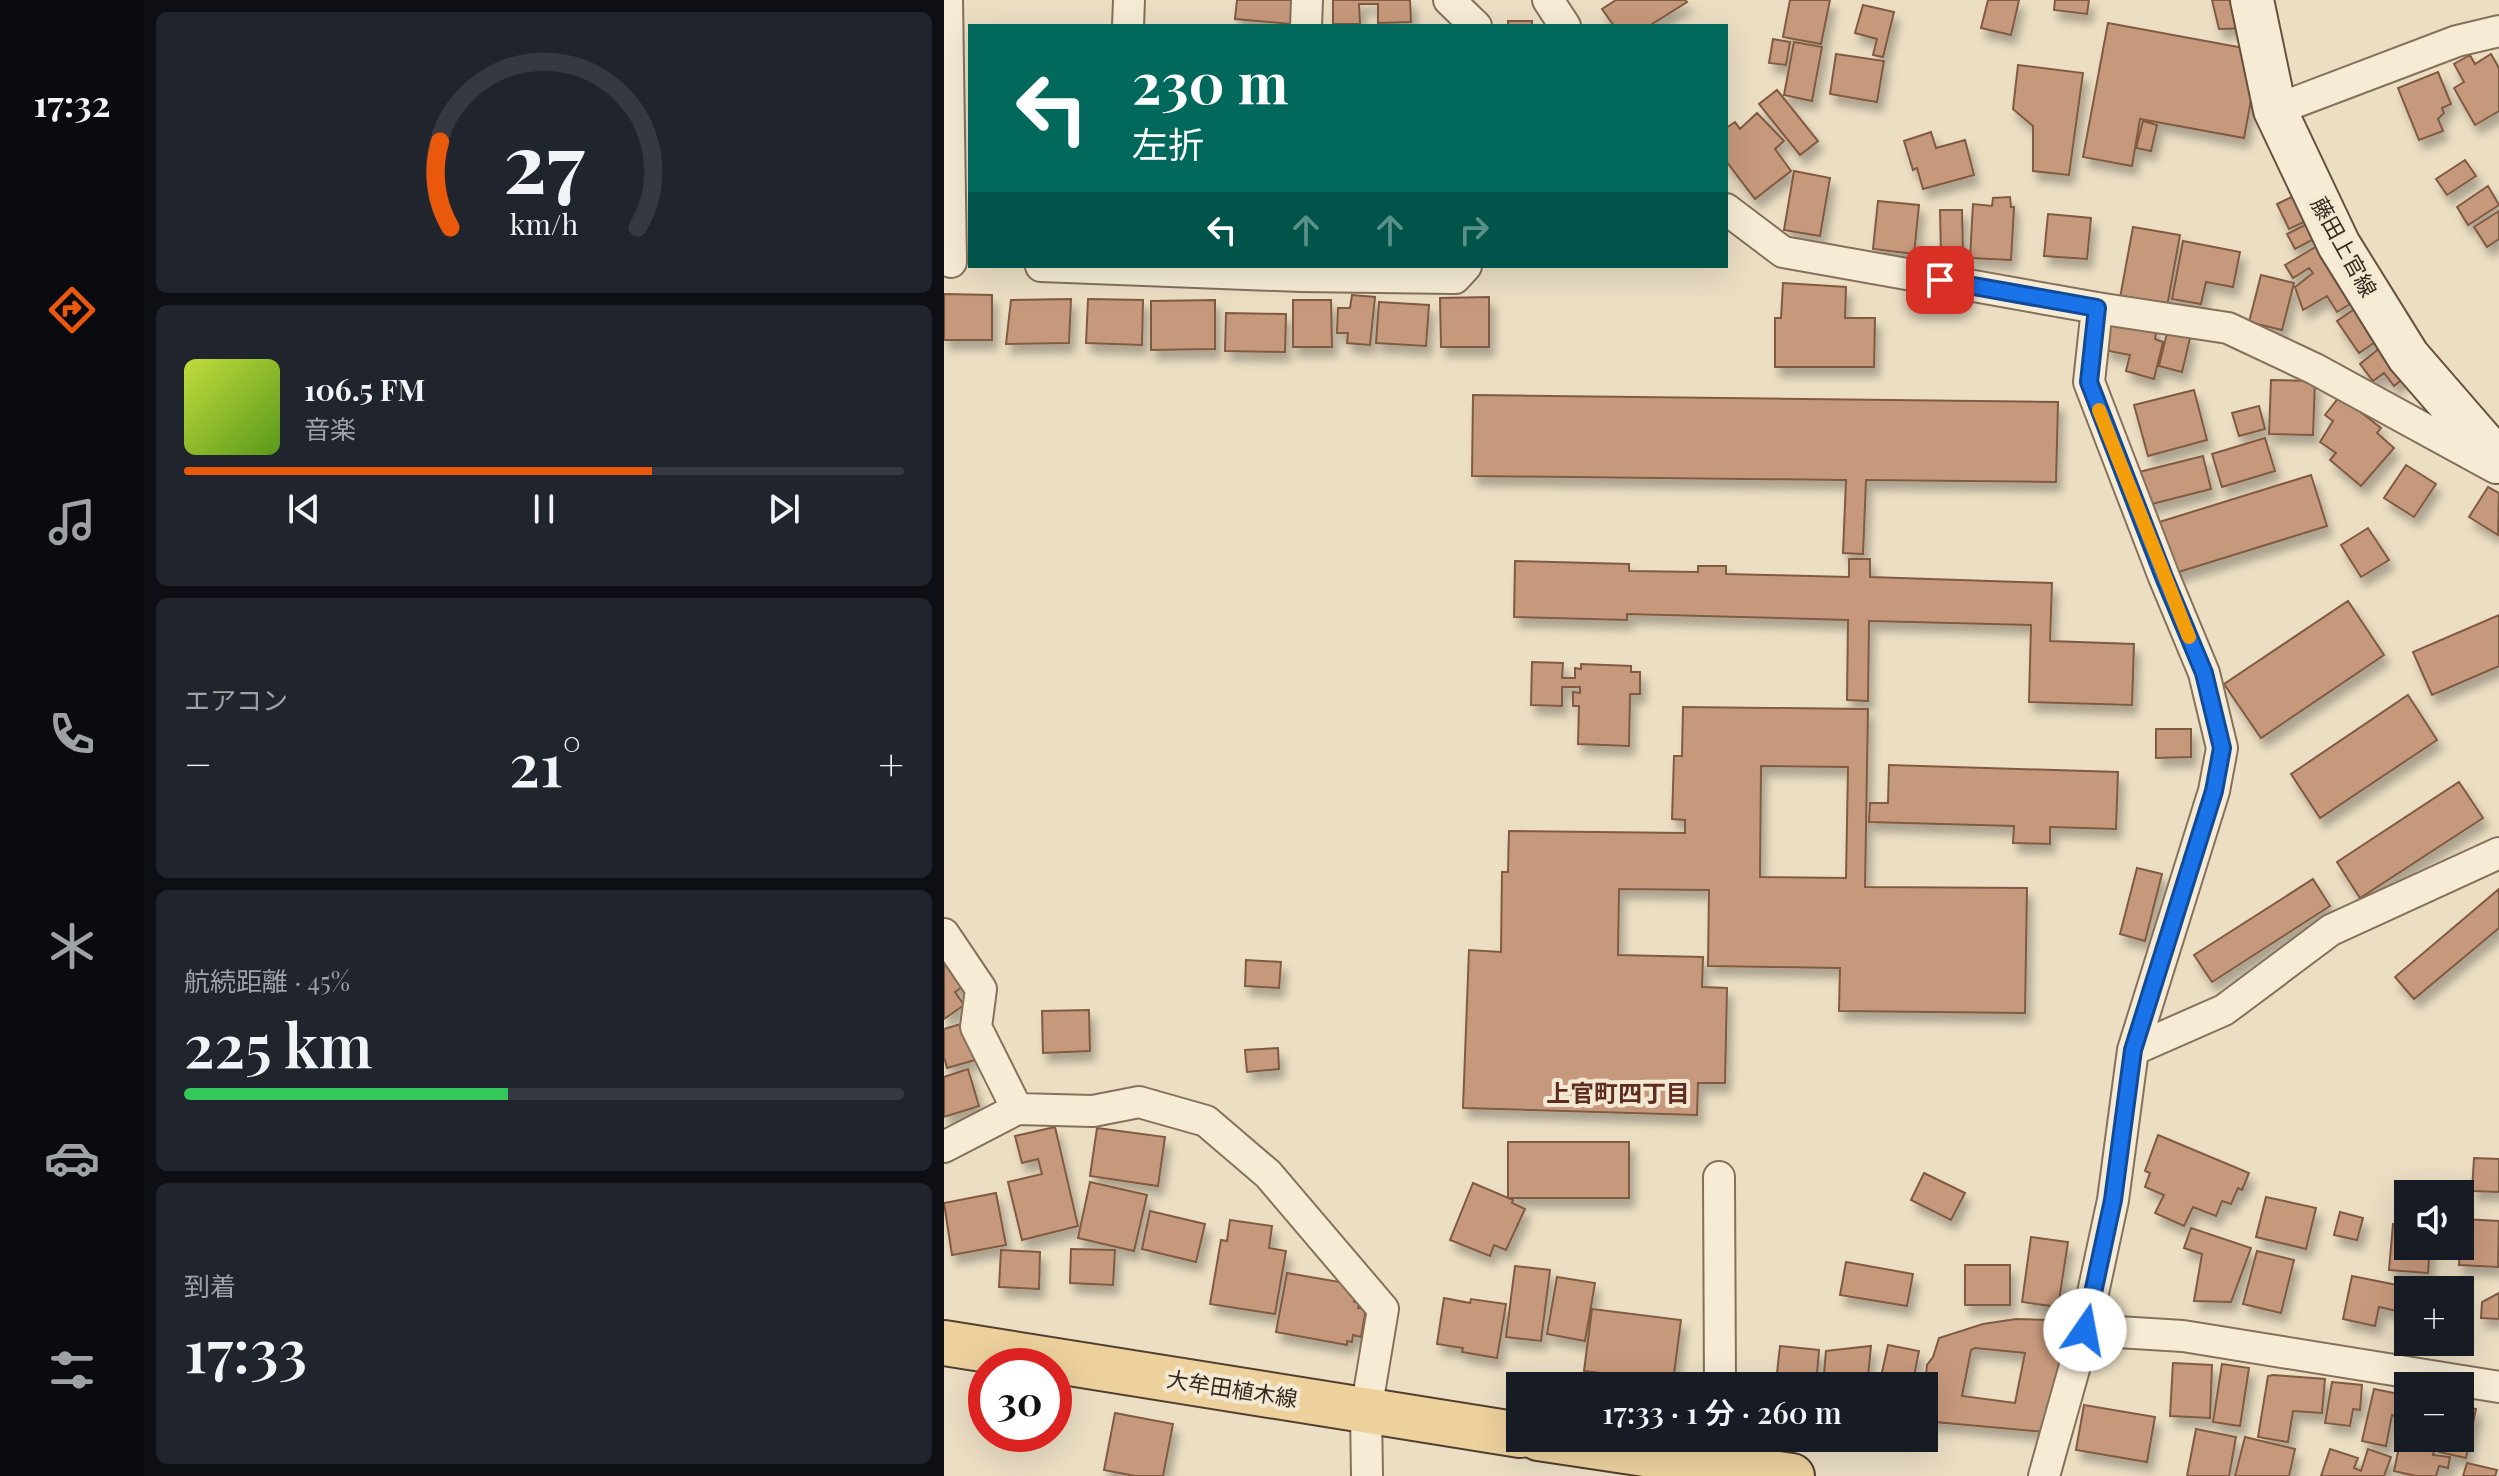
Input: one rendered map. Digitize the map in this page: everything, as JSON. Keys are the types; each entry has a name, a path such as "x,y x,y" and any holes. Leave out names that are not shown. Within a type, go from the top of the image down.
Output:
{"main road":[{"name":"藤田上官線","path":"2252,0 2275,110 2339,245 2408,356 2499,461"},
{"name":"大牟田植木線","path":"944,1343 1506,1433"},
{"path":"1721,1452 1792,1476"}],"street":[{"path":"947,0 947,98 955,262"},
{"path":"1128,24 1129,0"},
{"path":"1306,24 1307,0"},
{"path":"1449,0 1474,24"},
{"path":"1548,0 1564,24"},
{"path":"2275,110 2457,41 2499,31"},
{"path":"1728,211 1783,252 2228,328 2315,369 2499,470"},
{"path":"1121,268 1302,271 1455,278 1464,268"},
{"path":"2044,1476 2085,1330 2113,1200 2133,1050 2214,791 2222,748 2204,673 2089,382 2097,308"},
{"path":"2133,1050 2224,1010 2331,930 2499,853"},
{"path":"944,934 981,989 976,1027 1017,1109"},
{"path":"944,1147 1017,1109 1093,1111 1139,1102 1206,1121 1258,1165 1383,1309 1366,1411 1367,1476"},
{"path":"1719,1177 1720,1372"},
{"path":"2085,1330 2183,1336 2499,1387"}],"building":[{"path":"1237,0 1293,0 1291,24 1235,19"},
{"path":"1333,0 1410,0 1411,22 1378,23 1378,4 1359,4 1360,24 1333,24"},
{"path":"1616,0 1687,2 1652,24 1613,24 1602,9"},
{"path":"1790,0 1830,0 1821,44 1783,37"},
{"path":"1988,0 2019,0 2011,35 1981,28"},
{"path":"2055,0 2089,0 2087,14 2054,10"},
{"path":"2212,0 2247,0 2253,28 2219,29"},
{"path":"1863,5 1894,12 1883,57 1873,55 1877,39 1855,33"},
{"path":"1508,21 1532,21 1532,24 1508,24"},
{"path":"2108,23 2260,51 2244,138 2140,119 2132,166 2083,157"},
{"path":"1773,39 1790,42 1786,65 1769,63"},
{"path":"1794,42 1822,47 1812,101 1784,95"},
{"path":"1836,54 1884,61 1877,102 1830,94"},
{"path":"2491,54 2499,68 2499,111 2475,125 2454,88 2464,82 2454,64 2470,55 2475,64"},
{"path":"2018,65 2083,73 2069,175 2033,171 2033,126 2013,109"},
{"path":"2438,72 2451,104 2442,108 2444,113 2438,119 2443,131 2419,140 2398,88"},
{"path":"1777,90 1818,141 1800,155 1759,104"},
{"path":"1757,113 1784,141 1775,149 1791,171 1755,199 1728,164 1728,127 1735,122 1740,129"},
{"path":"2143,121 2157,125 2151,151 2136,148"},
{"path":"1931,132 1936,148 1965,140 1974,175 1923,189 1904,141"},
{"path":"2465,160 2476,176 2447,195 2436,179"},
{"path":"1794,171 1830,178 1820,236 1784,230"},
{"path":"2488,186 2499,205 2468,225 2457,207"},
{"path":"2306,190 2319,215 2289,229 2277,204"},
{"path":"2010,197 2011,207 2014,207 2011,260 1970,258 1973,204 1992,206 1993,198"},
{"path":"1878,201 1919,205 1914,254 1873,249"},
{"path":"1940,210 1962,210 1963,256 1941,256"},
{"path":"2499,211 2499,239 2487,247 2474,227"},
{"path":"2048,214 2091,218 2087,259 2044,256"},
{"path":"2321,217 2329,231 2295,249 2287,234"},
{"path":"2133,227 2180,235 2167,307 2120,298"},
{"path":"2329,239 2363,296 2337,312 2327,296 2303,310 2295,287 2313,273 2309,268 2293,278 2285,265"},
{"path":"2183,241 2240,252 2233,287 2206,282 2201,304 2172,299"},
{"path":"2261,275 2294,283 2282,330 2249,322"},
{"path":"1783,283 1846,287 1845,318 1875,318 1874,367 1775,367 1775,318 1781,318"},
{"path":"944,294 992,295 992,340 944,340"},
{"path":"1352,295 1375,297 1370,345 1347,343 1348,333 1337,333 1338,308 1350,308"},
{"path":"1489,297 1489,347 1441,347 1440,298"},
{"path":"1071,299 1069,343 1006,344 1011,300"},
{"path":"1088,299 1143,300 1142,345 1086,343"},
{"path":"1215,300 1215,349 1151,350 1151,301"},
{"path":"1293,300 1331,300 1332,347 1293,347"},
{"path":"1379,302 1429,305 1426,346 1376,343"},
{"path":"2362,304 2384,336 2359,353 2337,321"},
{"path":"1226,313 1286,314 1285,352 1225,351"},
{"path":"2112,317 2157,326 2155,339 2163,342 2154,379 2126,371 2130,355 2104,350"},
{"path":"2168,329 2191,334 2182,372 2159,366"},
{"path":"2391,339 2415,369 2394,386 2384,373 2373,381 2360,364"},
{"path":"2271,380 2315,381 2313,435 2269,434"},
{"path":"2194,390 2207,440 2148,456 2134,405"},
{"path":"1473,395 2058,402 2056,482 1866,480 1863,554 1843,553 1846,480 1472,476"},
{"path":"2340,396 2381,428 2377,433 2394,448 2361,486 2330,460 2336,453 2320,442 2333,421 2325,415"},
{"path":"2259,406 2265,429 2239,436 2232,413"},
{"path":"2265,438 2275,471 2222,487 2212,454"},
{"path":"2203,456 2211,489 2144,506 2135,473"},
{"path":"2406,465 2436,484 2414,517 2384,498"},
{"path":"2311,475 2327,526 2169,575 2153,524"},
{"path":"2488,487 2499,493 2498,535 2469,517"},
{"path":"2368,528 2389,560 2361,577 2341,545"},
{"path":"1849,559 1870,559 1870,577 2052,583 2050,641 2134,644 2132,705 2029,702 2031,625 1869,621 1868,701 1847,700 1848,620 1627,614 1627,620 1514,617 1515,561 1629,564 1629,571 1698,572 1698,566 1726,566 1726,574 1849,577"},
{"path":"2348,601 2384,655 2261,738 2224,684"},
{"path":"2499,615 2499,666 2432,695 2413,652"},
{"path":"1532,662 1563,663 1562,678 1575,678 1575,668 1581,669 1581,664 1631,666 1631,672 1640,672 1640,694 1630,694 1629,746 1578,744 1579,706 1573,706 1573,692 1580,693 1580,687 1562,687 1562,706 1531,705"},
{"path":"2408,695 2437,740 2320,818 2291,774"},
{"path":"1683,707 1868,709 1865,887 2027,888 2025,1013 1839,1011 1840,968 1708,966 1709,890 1619,889 1618,955 1703,957 1702,987 1727,988 1725,1083 1698,1083 1697,1115 1463,1108 1469,950 1501,952 1502,872 1508,872 1509,831 1685,833 1685,820 1672,819 1674,756 1682,756","holes":["1761,766 1848,767 1846,878 1760,877"]},
{"path":"2156,729 2191,729 2191,757 2156,758"},
{"path":"1889,765 2118,772 2116,829 2050,827 2050,844 2013,843 2014,826 1869,822 1870,803 1888,803"},
{"path":"2459,782 2483,818 2360,898 2337,862"},
{"path":"2137,868 2162,874 2145,941 2120,934"},
{"path":"2313,879 2330,906 2212,982 2194,955"},
{"path":"2499,889 2499,928 2414,999 2395,977"},
{"path":"1246,960 1281,962 1279,988 1245,986"},
{"path":"950,961 967,984 955,992 964,1005 944,1019 944,965"},
{"path":"1089,1010 1090,1051 1043,1053 1042,1011"},
{"path":"964,1023 975,1060 947,1068 944,1029"},
{"path":"1278,1048 1279,1069 1247,1072 1245,1050"},
{"path":"968,1069 979,1106 944,1117 944,1077"},
{"path":"1055,1127 1078,1226 1022,1240 1008,1182 1042,1174 1038,1159 1022,1163 1015,1136"},
{"path":"1097,1128 1165,1137 1158,1186 1090,1176"},
{"path":"2158,1135 2249,1173 2242,1190 2238,1188 2231,1204 2222,1201 2216,1216 2193,1207 2184,1226 2155,1213 2164,1195 2145,1187 2150,1173 2145,1171"},
{"path":"1508,1142 1629,1142 1629,1198 1508,1198"},
{"path":"2474,1158 2499,1159 2499,1192 2474,1191"},
{"path":"1924,1173 1965,1193 1951,1220 1911,1200"},
{"path":"1090,1182 1147,1195 1134,1251 1078,1238"},
{"path":"1473,1183 1513,1200 1512,1203 1525,1209 1506,1250 1494,1245 1490,1256 1450,1240"},
{"path":"996,1193 1006,1245 952,1255 944,1203"},
{"path":"2266,1197 2316,1208 2306,1249 2256,1237"},
{"path":"1150,1211 1205,1224 1196,1262 1142,1249"},
{"path":"2340,1212 2363,1218 2357,1240 2334,1235"},
{"path":"1230,1220 1272,1226 1269,1248 1286,1251 1275,1314 1210,1304 1221,1240 1227,1241"},
{"path":"2474,1220 2499,1221 2498,1267 2459,1265 2459,1260 2474,1260"},
{"path":"2394,1224 2394,1260 2429,1260 2428,1273 2389,1270"},
{"path":"2191,1228 2251,1248 2231,1302 2194,1301 2202,1254 2184,1248"},
{"path":"2031,1237 2068,1242 2058,1307 2022,1302"},
{"path":"1071,1249 1115,1250 1113,1285 1070,1283"},
{"path":"1001,1250 1040,1252 1039,1289 999,1287"},
{"path":"2257,1251 2294,1260 2281,1313 2243,1304"},
{"path":"1846,1262 1913,1274 1907,1306 1840,1295"},
{"path":"1965,1265 2010,1265 2010,1305 1965,1305"},
{"path":"1515,1266 1550,1270 1541,1341 1506,1337"},
{"path":"1287,1273 1357,1285 1354,1302 1359,1303 1358,1308 1366,1309 1361,1337 1353,1335 1352,1342 1347,1341 1347,1345 1276,1332"},
{"path":"2352,1276 2394,1284 2394,1310 2379,1307 2375,1326 2343,1319"},
{"path":"1557,1277 1595,1283 1585,1341 1547,1334"},
{"path":"2499,1293 2499,1319 2481,1318 2482,1302"},
{"path":"1444,1298 1470,1303 1471,1299 1506,1304 1497,1358 1437,1344"},
{"path":"1592,1309 1681,1320 1674,1372 1584,1371"},
{"path":"2016,1319 2049,1320 2072,1326 2045,1432 1938,1422 1938,1372 1926,1372 1939,1338 1983,1324","holes":["1971,1350 2025,1353 2015,1403 1962,1396"]},
{"path":"1888,1345 1919,1351 1915,1372 1882,1372"},
{"path":"1780,1346 1819,1350 1817,1372 1777,1372"},
{"path":"1871,1346 1868,1372 1824,1372 1826,1351"},
{"path":"2173,1363 2212,1365 2210,1418 2170,1416"},
{"path":"2222,1364 2249,1368 2240,1426 2213,1422"},
{"path":"2268,1376 2325,1379 2322,1413 2293,1411 2288,1442 2258,1437"},
{"path":"2332,1382 2362,1385 2360,1410 2353,1409 2350,1426 2325,1423"},
{"path":"2374,1389 2394,1393 2394,1416 2386,1446 2362,1441"},
{"path":"2084,1405 2155,1417 2147,1462 2076,1450"},
{"path":"1115,1413 1173,1424 1163,1476 1135,1476 1104,1470"},
{"path":"2196,1429 2236,1437 2229,1476 2187,1476"},
{"path":"2245,1437 2295,1449 2289,1476 2235,1476"},
{"path":"2330,1449 2358,1458 2354,1468 2361,1471 2368,1449 2391,1457 2384,1476 2321,1476"},
{"path":"2398,1452 2434,1452 2433,1455 2450,1457 2448,1468 2439,1466 2436,1476 2394,1471"},
{"path":"2439,1452 2467,1452 2466,1458"},
{"path":"2467,1463 2497,1470 2495,1476 2463,1476"}],"slow traffic":[{"path":"2099,410 2189,637"}],"district":[{"name":"上官町四丁目","path":"1618,1094"}],"route":[{"path":"1940,280 2097,308 2089,382 2204,673 2222,748 2214,791 2133,1050 2113,1200 2085,1330"}]}
